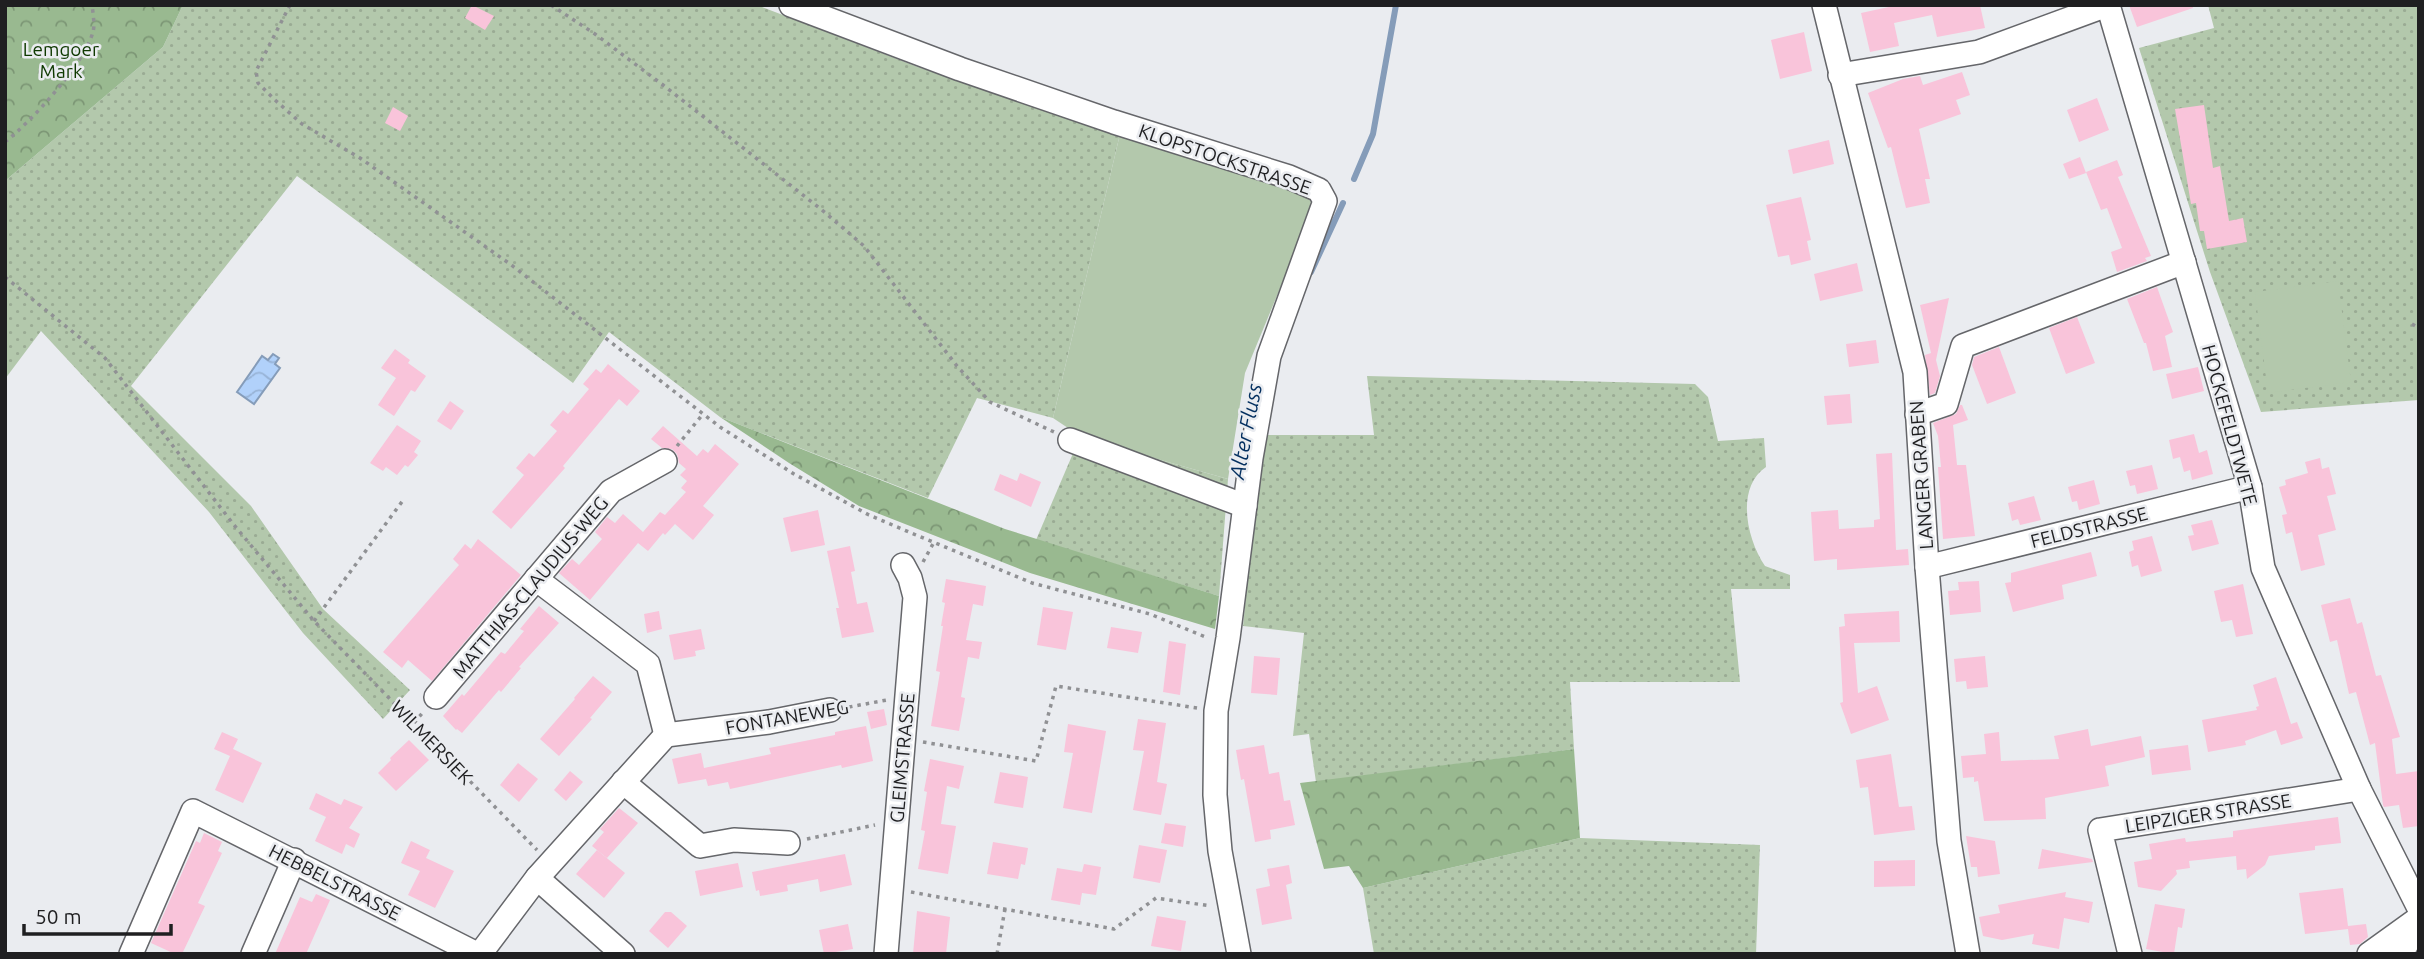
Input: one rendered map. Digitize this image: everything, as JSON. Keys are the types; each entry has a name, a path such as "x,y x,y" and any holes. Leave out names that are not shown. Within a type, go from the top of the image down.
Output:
{"street":[{"name":"KLOPSTOCKSTRASSE","path":"791,5 973,73 1114,122 1289,177 1320,190 1325,201 1269,356 1216,711 1215,795 1220,851 1239,954"},
{"name":"LANGER GRABEN","path":"1824,5 1914,372 1949,841 1968,954"},
{"name":"HOCKEFELDTWETE","path":"1840,75 1979,52 2108,5 2250,487 2263,568 2359,789 2419,908"},
{"path":"1917,414 1946,404 1963,346 2184,262"},
{"path":"1070,440 1245,506"},
{"name":"MATTHIAS-CLAUDIUS-WEG","path":"436,697 611,491 665,461"},
{"name":"FELDSTRASSE","path":"1927,567 2250,487"},
{"name":"GLEIMSTRASSE","path":"886,954 915,597 903,565"},
{"path":"536,579 648,664 666,735 544,871 623,954"},
{"name":"FONTANEWEG","path":"666,735 769,723 830,710"},
{"path":"623,782 700,846 734,840 788,844"},
{"name":"LEIPZIGER STRASSE","path":"2130,954 2100,830 2359,789"},
{"name":"HEBBELSTRASSE","path":"131,954 193,811 478,954 544,871"},
{"path":"253,954 294,860"},
{"path":"2370,954 2419,920"},
{"path":"2401,954 2419,920"}],"path":[{"path":"5,142 21,130 73,71 94,31 92,5"},
{"path":"290,5 256,71 258,83 275,100 302,124 360,158 510,264 703,414 794,474 905,530 1032,583 1150,614 1227,641"},
{"path":"551,5 663,85 853,237 895,285 957,366 990,402 1070,440"},
{"name":"WILMERSIEK","path":"5,277 105,358 234,525 314,621 544,871"},
{"path":"2412,324 2419,328"},
{"path":"665,461 703,414"},
{"path":"314,621 404,499"},
{"path":"904,739 1037,761 1056,686 1216,711"},
{"name":"FONTANEWEG","path":"830,710 907,696"},
{"path":"788,844 898,820"},
{"path":"892,889 1114,929 1156,898 1231,909"},
{"path":"997,954 1005,909"}],"green space":[{"name":"Lemgoer Mark","path":"5,5 183,5 163,47 5,181"},
{"path":"183,5 757,5 918,67 1120,134 1053,418 977,398 928,498 720,417 609,332 573,383 297,176 131,386 251,506 323,609 410,690 383,719 303,633 209,512 41,331 5,379 5,181 163,47"},
{"path":"2208,5 2419,5 2419,400 2261,412 2210,272 2139,48 2214,28"},
{"path":"1120,134 1258,178 1311,198 1310,216 1245,373 1228,479 1083,438 1053,418"},
{"path":"2338,281 2351,382 2268,393 2255,292"},
{"path":"1367,376 1695,384 1708,397 1718,441 1764,438 1766,467 1756,476 1750,488 1747,501 1749,529 1765,566 1790,575 1790,589 1731,589 1740,682 1570,682 1574,749 1316,782 1309,734 1293,736 1304,633 1243,626 1262,435 1374,435"},
{"path":"720,417 1005,529 1219,596 1215,629 1030,573 859,506"},
{"path":"1083,438 1228,479 1219,596 1036,540 1074,451"},
{"path":"1574,749 1580,838 1363,888 1349,866 1324,869 1300,783"},
{"path":"1580,838 1760,845 1756,954 1374,954 1363,888"}],"water":[{"path":"273,354 279,358 275,364 280,368 254,404 237,392 262,356 268,360"}],"building":[{"path":"472,5 494,16 485,30 465,18"},
{"path":"1898,5 1980,5 1985,28 1937,37 1932,15 1894,23 1899,46 1870,52 1861,13"},
{"path":"2129,5 2192,5 2193,8 2137,27"},
{"path":"1804,32 1812,71 1780,79 1771,40"},
{"path":"1962,72 1970,95 1956,100 1961,114 1919,129 1930,179 1925,179 1930,203 1906,208 1891,147 1888,148 1868,93 1903,79 1920,76 1923,85"},
{"path":"2097,98 2109,130 2079,142 2067,110"},
{"path":"2204,105 2213,168 2220,166 2229,221 2243,218 2247,242 2207,249 2204,231 2200,231 2196,203 2191,204 2175,109"},
{"path":"393,107 408,116 400,131 385,123"},
{"path":"1829,140 1834,164 1793,174 1788,150"},
{"path":"2080,157 2086,173 2069,179 2063,164"},
{"path":"2117,160 2123,175 2118,177 2151,256 2145,258 2147,261 2117,272 2111,252 2122,248 2107,208 2101,210 2086,172"},
{"path":"1801,197 1811,240 1807,241 1811,260 1791,265 1789,255 1778,257 1766,205"},
{"path":"1857,263 1863,291 1820,301 1814,274"},
{"path":"2157,287 2173,332 2165,336 2172,367 2153,371 2146,343 2127,299"},
{"path":"1949,298 1936,360 1940,376 1935,393 1930,395 1925,355 1931,353 1920,305"},
{"path":"2077,317 2095,363 2066,374 2049,328"},
{"path":"1876,340 1879,363 1849,367 1846,344"},
{"path":"1999,347 2016,393 1987,404 1972,365 1974,357"},
{"path":"395,349 426,376 415,392 411,390 394,416 378,405 396,378 381,368"},
{"path":"608,364 640,391 627,406 619,399 563,466 565,468 511,529 492,512 524,475 516,468 529,453 534,457 557,431 550,425 563,410 568,414 589,389 583,384 596,369 601,373"},
{"path":"2198,367 2204,391 2172,399 2166,374"},
{"path":"1850,394 1852,423 1827,425 1824,396"},
{"path":"450,401 464,411 451,430 437,421"},
{"path":"1960,405 1968,420 1953,425 1957,465 1966,465 1975,536 1943,539 1938,467 1941,467 1938,436 1933,423 1956,414"},
{"path":"397,425 421,441 414,452 418,455 397,475 386,467 383,471 370,463"},
{"path":"663,426 697,456 703,449 708,453 715,444 739,464 703,506 714,515 693,540 675,524 665,535 663,533 648,551 638,543 590,600 559,573 572,559 579,565 602,539 595,532 607,517 615,523 623,514 643,532 660,512 665,515 686,492 681,488 687,481 680,475 686,469 679,463 677,454 672,449 662,448 651,439"},
{"path":"2194,434 2199,453 2207,450 2213,474 2192,480 2190,470 2184,472 2180,457 2173,459 2169,440"},
{"path":"1892,453 1896,550 1908,549 1909,565 1837,570 1837,559 1814,561 1811,512 1838,510 1839,529 1874,527 1874,520 1880,519 1876,454"},
{"path":"2320,458 2322,469 2329,467 2336,494 2327,496 2336,530 2318,535 2325,565 2301,571 2292,532 2286,534 2282,515 2287,514 2279,487 2286,485 2285,480 2308,473 2305,462"},
{"path":"2152,465 2158,489 2137,494 2135,485 2130,486 2126,471"},
{"path":"1020,473 1041,482 1031,507 994,490 1000,474 1017,481"},
{"path":"2094,480 2100,504 2079,510 2077,501 2072,502 2068,487"},
{"path":"2034,496 2041,520 2020,525 2018,519 2012,521 2008,503"},
{"path":"818,510 825,545 791,552 783,518"},
{"path":"2212,520 2219,544 2192,551 2188,536 2194,535 2191,525"},
{"path":"2152,536 2162,571 2141,577 2138,565 2132,567 2129,552 2134,550 2132,541"},
{"path":"478,539 521,575 432,681 408,660 402,668 383,652 459,565 453,559 465,544 471,549"},
{"path":"850,546 855,571 851,572 857,604 867,602 874,632 842,638 836,608 839,608 827,551"},
{"path":"2091,552 2097,576 2062,585 2064,599 2013,612 2005,583 2011,582 2011,573"},
{"path":"946,579 986,586 983,606 973,604 966,640 982,642 979,659 968,657 961,697 965,698 959,731 931,726 940,672 936,671"},
{"path":"1979,581 1981,612 1950,615 1948,591 1959,590 1958,582"},
{"path":"2243,584 2253,634 2236,637 2232,620 2221,622 2214,591"},
{"path":"2350,598 2357,624 2362,622 2376,676 2381,675 2400,737 2392,739 2396,774 2419,771 2419,826 2403,828 2399,805 2383,805 2375,743 2370,745 2356,692 2349,694 2337,640 2330,642 2321,605"},
{"path":"539,606 559,623 519,667 521,668 501,692 499,690 462,733 456,730 443,716 462,694 464,696 501,652 505,654 524,631 520,629"},
{"path":"1043,607 1073,612 1066,650 1037,645"},
{"path":"659,611 662,629 647,633 644,614"},
{"path":"1899,611 1900,642 1854,643 1858,693 1877,686 1889,720 1851,734 1840,703 1843,702 1839,627 1845,626 1844,614"},
{"path":"1111,627 1142,632 1138,653 1107,648"},
{"path":"701,629 705,649 695,651 696,656 674,660 669,635"},
{"path":"1169,641 1186,644 1180,695 1163,692"},
{"path":"1254,656 1280,658 1277,695 1251,693"},
{"path":"1985,656 1988,687 1967,689 1966,681 1956,682 1954,659"},
{"path":"593,676 612,692 559,756 540,739"},
{"path":"2276,677 2291,724 2297,722 2303,738 2281,745 2276,730 2245,741 2246,745 2208,752 2202,720 2257,710 2256,707 2259,706 2253,685"},
{"path":"884,709 887,725 871,729 867,712"},
{"path":"1138,719 1166,723 1157,782 1167,784 1161,815 1133,810 1144,751 1133,750"},
{"path":"1068,724 1106,731 1092,813 1063,808 1073,753 1064,752"},
{"path":"866,726 873,761 842,768 841,765 730,789 728,782 708,786 706,779 678,784 672,759 701,753 704,768 771,754 769,748"},
{"path":"2088,729 2091,746 2141,736 2145,757 2105,766 2109,786 2045,798 2046,819 1984,821 1978,781 1974,782 1974,777 1963,778 1961,756 1986,754 1984,734 1999,732 2001,761 2059,759 2054,736"},
{"path":"222,732 238,739 233,749 262,763 243,803 215,790 230,756 214,749"},
{"path":"409,740 429,760 396,791 378,773"},
{"path":"1264,745 1269,774 1279,772 1284,801 1290,800 1295,825 1270,830 1271,839 1255,842 1236,750"},
{"path":"2188,745 2191,770 2152,775 2149,750"},
{"path":"1891,754 1899,807 1912,806 1915,830 1874,835 1868,787 1860,788 1856,760"},
{"path":"930,759 964,766 959,789 947,786 941,824 956,826 948,874 918,869 925,831 921,830"},
{"path":"518,763 538,779 519,802 500,785"},
{"path":"570,771 583,782 566,801 554,790"},
{"path":"1000,772 1028,777 1023,808 994,803"},
{"path":"316,793 341,805 344,799 363,807 349,828 360,834 354,848 346,844 342,854 315,841 326,817 309,809"},
{"path":"619,808 638,823 607,858 592,846 604,832 600,829"},
{"path":"2338,817 2341,843 2315,846 2315,850 2269,856 2265,865 2247,879 2246,869 2237,870 2236,856 2189,861 2190,868 2176,870 2177,874 2161,891 2138,887 2134,862 2152,859 2149,844 2185,838 2186,842 2233,837 2233,831"},
{"path":"1165,823 1186,826 1183,847 1161,843"},
{"path":"204,833 222,842 218,851 222,853 198,903 205,906 182,954 175,954 151,943 196,841 200,843"},
{"path":"1966,836 1995,841 2000,874 1978,877 1977,867 1971,867"},
{"path":"411,841 430,850 426,858 454,871 435,908 408,895 420,871 401,863"},
{"path":"993,842 1028,848 1025,865 1021,864 1018,879 987,874"},
{"path":"1139,845 1167,850 1160,883 1133,878"},
{"path":"2042,849 2092,859 2093,862 2038,869"},
{"path":"597,850 625,873 604,898 576,874"},
{"path":"845,854 852,885 820,892 818,879 787,885 788,891 760,896 759,890 756,891 752,872"},
{"path":"1915,860 1915,886 1874,887 1874,861"},
{"path":"738,863 743,887 700,896 695,871"},
{"path":"1084,864 1101,867 1096,895 1082,893 1080,905 1051,900 1057,868 1082,872"},
{"path":"1289,865 1292,883 1286,885 1292,919 1262,925 1256,889 1270,886 1267,869"},
{"path":"2343,888 2348,926 2366,924 2368,937 2360,944 2350,945 2348,929 2305,934 2299,893"},
{"path":"2066,892 2065,897 2093,902 2089,923 2064,918 2059,949 2032,944 2034,934 2002,940 1983,936 1979,917 2000,913 1998,905"},
{"path":"316,894 330,900 306,954 275,954 300,897 312,902"},
{"path":"2155,904 2185,909 2182,928 2178,927 2174,954 2146,949"},
{"path":"917,911 950,917 946,954 913,954"},
{"path":"665,912 671,912 687,926 668,948 649,931"},
{"path":"1157,916 1186,921 1181,951 1151,946"},
{"path":"848,924 853,949 824,954 819,930"}],"waterway":[{"path":"1354,179 1373,134 1396,5"},
{"name":"Alter Fluss","path":"1311,272 1343,203"}]}
